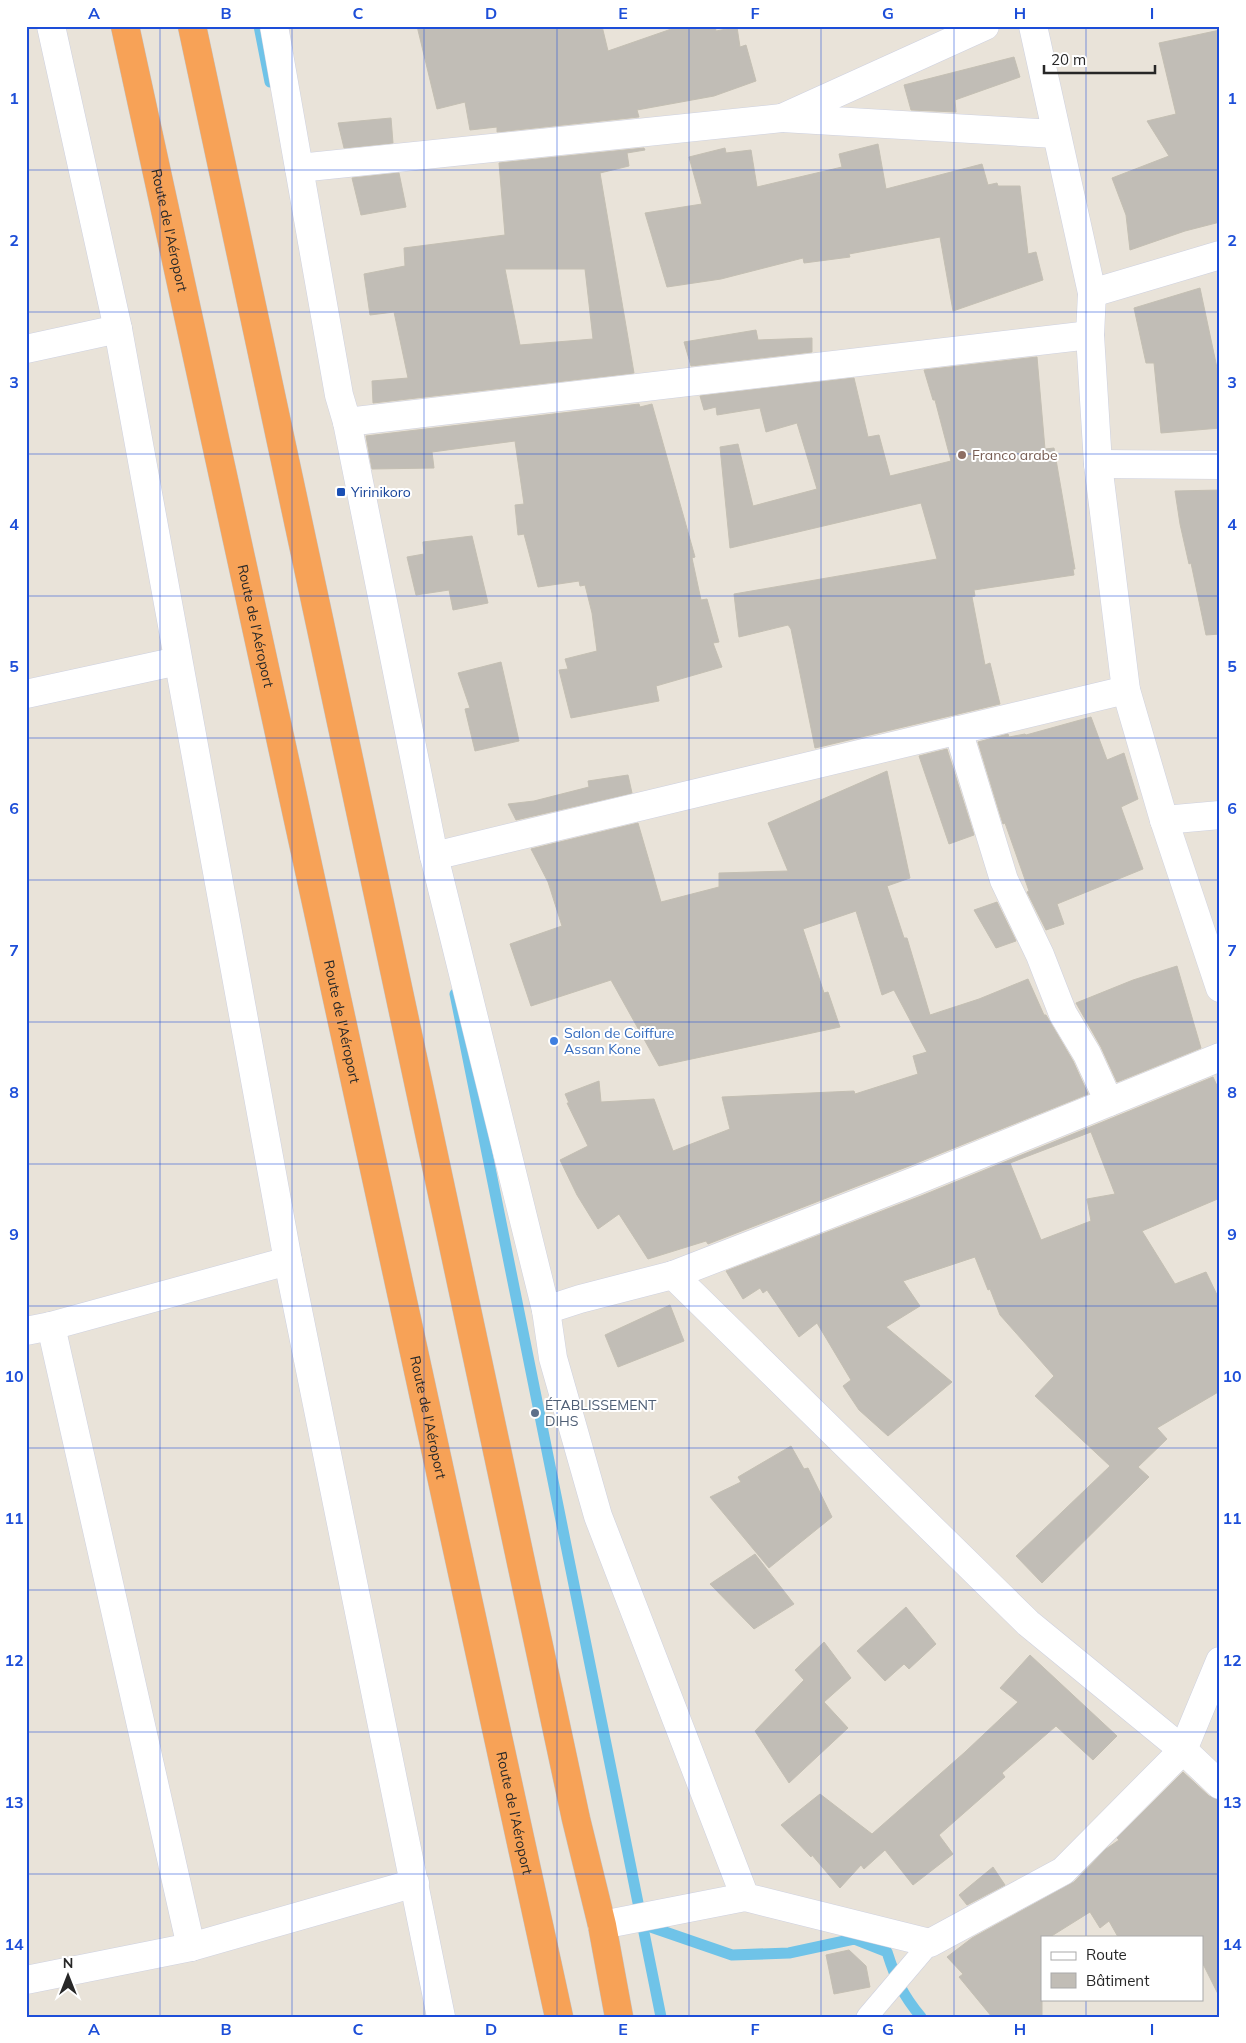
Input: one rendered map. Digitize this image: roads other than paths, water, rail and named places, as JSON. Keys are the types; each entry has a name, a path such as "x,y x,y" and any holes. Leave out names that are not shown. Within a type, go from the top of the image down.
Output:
{"highway":[{"name":"Route de l'Aéroport","path":"125,26 558,2017"},
{"path":"192,26 574,1809 602,1925 618,2017"}],"street":[{"path":"51,26 118,329 288,1261 442,2017"},
{"path":"274,26 339,395 347,422 434,856 546,1310 553,1358 598,1516 745,1897"},
{"path":"782,118 985,26"},
{"path":"1032,26 1092,293 1090,334 1098,464 1126,690 1164,820 1220,988"},
{"path":"299,168 782,118 1056,134"},
{"path":"1092,293 1220,255"},
{"path":"26,349 118,329"},
{"path":"347,422 1090,334"},
{"path":"1098,464 1220,465"},
{"path":"26,694 178,661"},
{"path":"434,856 1126,690"},
{"path":"958,730 1004,880 1040,955 1063,1014 1087,1054 1109,1102"},
{"path":"1164,820 1220,815"},
{"path":"546,1310 580,1299 673,1276 1220,1056"},
{"path":"191,1947 39,1328 288,1261"},
{"path":"673,1276 1028,1623 1183,1750 1220,1785"},
{"path":"602,1925 745,1897 930,1943 1063,1871 1183,1750 1220,1662"},
{"path":"26,1980 191,1947 415,1883"}],"lane":[{"path":"867,2017 930,1943"}],"waterway":[{"path":"259,26 270,82"},
{"path":"455,994 661,2017"},
{"path":"642,1924 732,1955 789,1953 854,1939 887,1952 900,1986 921,2017"}],"place":[{"name":"Franco arabe","path":"962,455"},
{"name":"Yirinikoro","path":"341,492"},
{"name":"Salon de Coiffure Assan Kone","path":"554,1041"},
{"name":"ÉTABLISSEMENT DIHS","path":"535,1413"}]}
